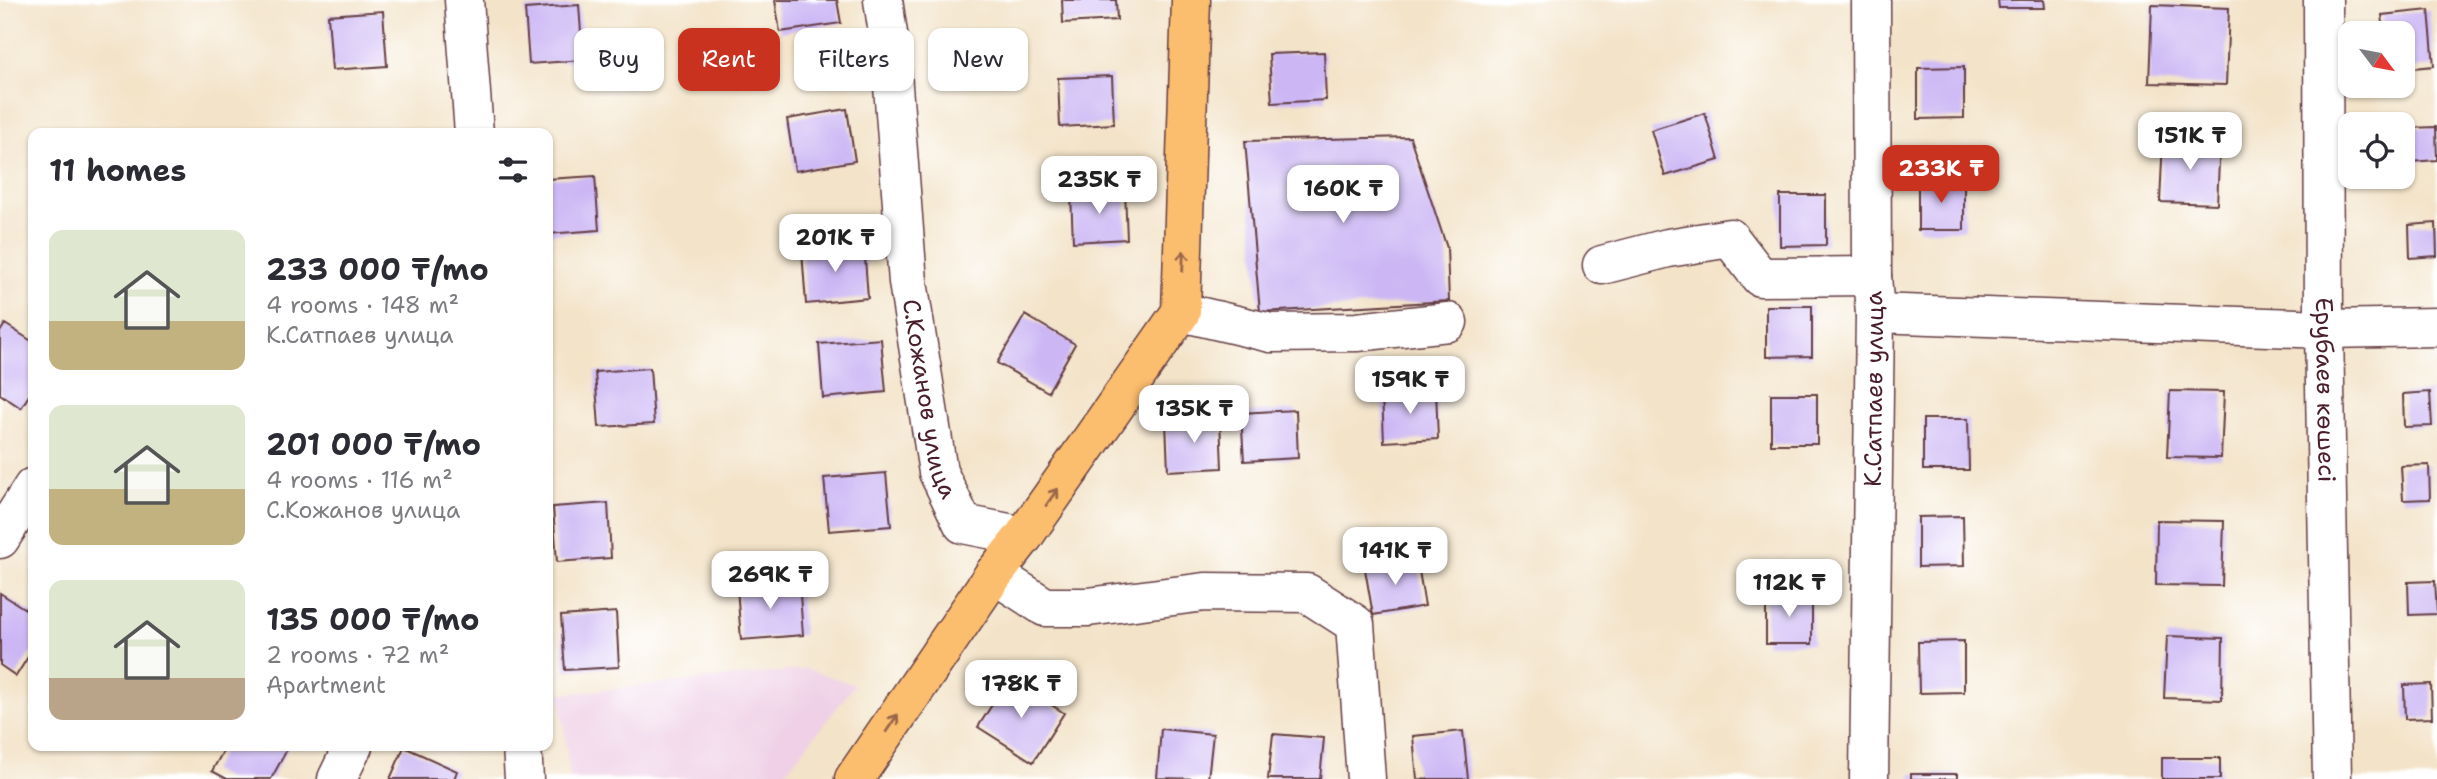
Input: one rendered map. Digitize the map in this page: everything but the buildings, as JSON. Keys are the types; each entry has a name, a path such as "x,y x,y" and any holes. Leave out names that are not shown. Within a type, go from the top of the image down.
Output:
{"main road":[{"path":"854,779 994,574 1024,536 1181,312 1191,0"}],"street":[{"path":"464,0 474,128"},
{"name":"С.Кожанов улица","path":"883,0 890,47 908,282 938,472 963,524 1024,536"},
{"name":"К.Сатпаев улица","path":"1869,779 1875,313 1872,275 1871,0"},
{"name":"Ерубаев көшесі","path":"2323,0 2324,329 2332,779"},
{"path":"1602,265 1668,248 1730,238 1760,277 1872,275"},
{"path":"1181,312 1271,332 1357,332 1448,322"},
{"path":"1875,313 2324,329 2437,327"},
{"path":"0,540 28,495"},
{"path":"994,574 1045,607 1088,607 1205,592 1307,593 1355,624 1366,779"},
{"path":"337,779 351,751"},
{"path":"522,751 524,779"}],"shaded area":[{"path":"807,669 855,685 780,779 570,779 560,694"}]}
